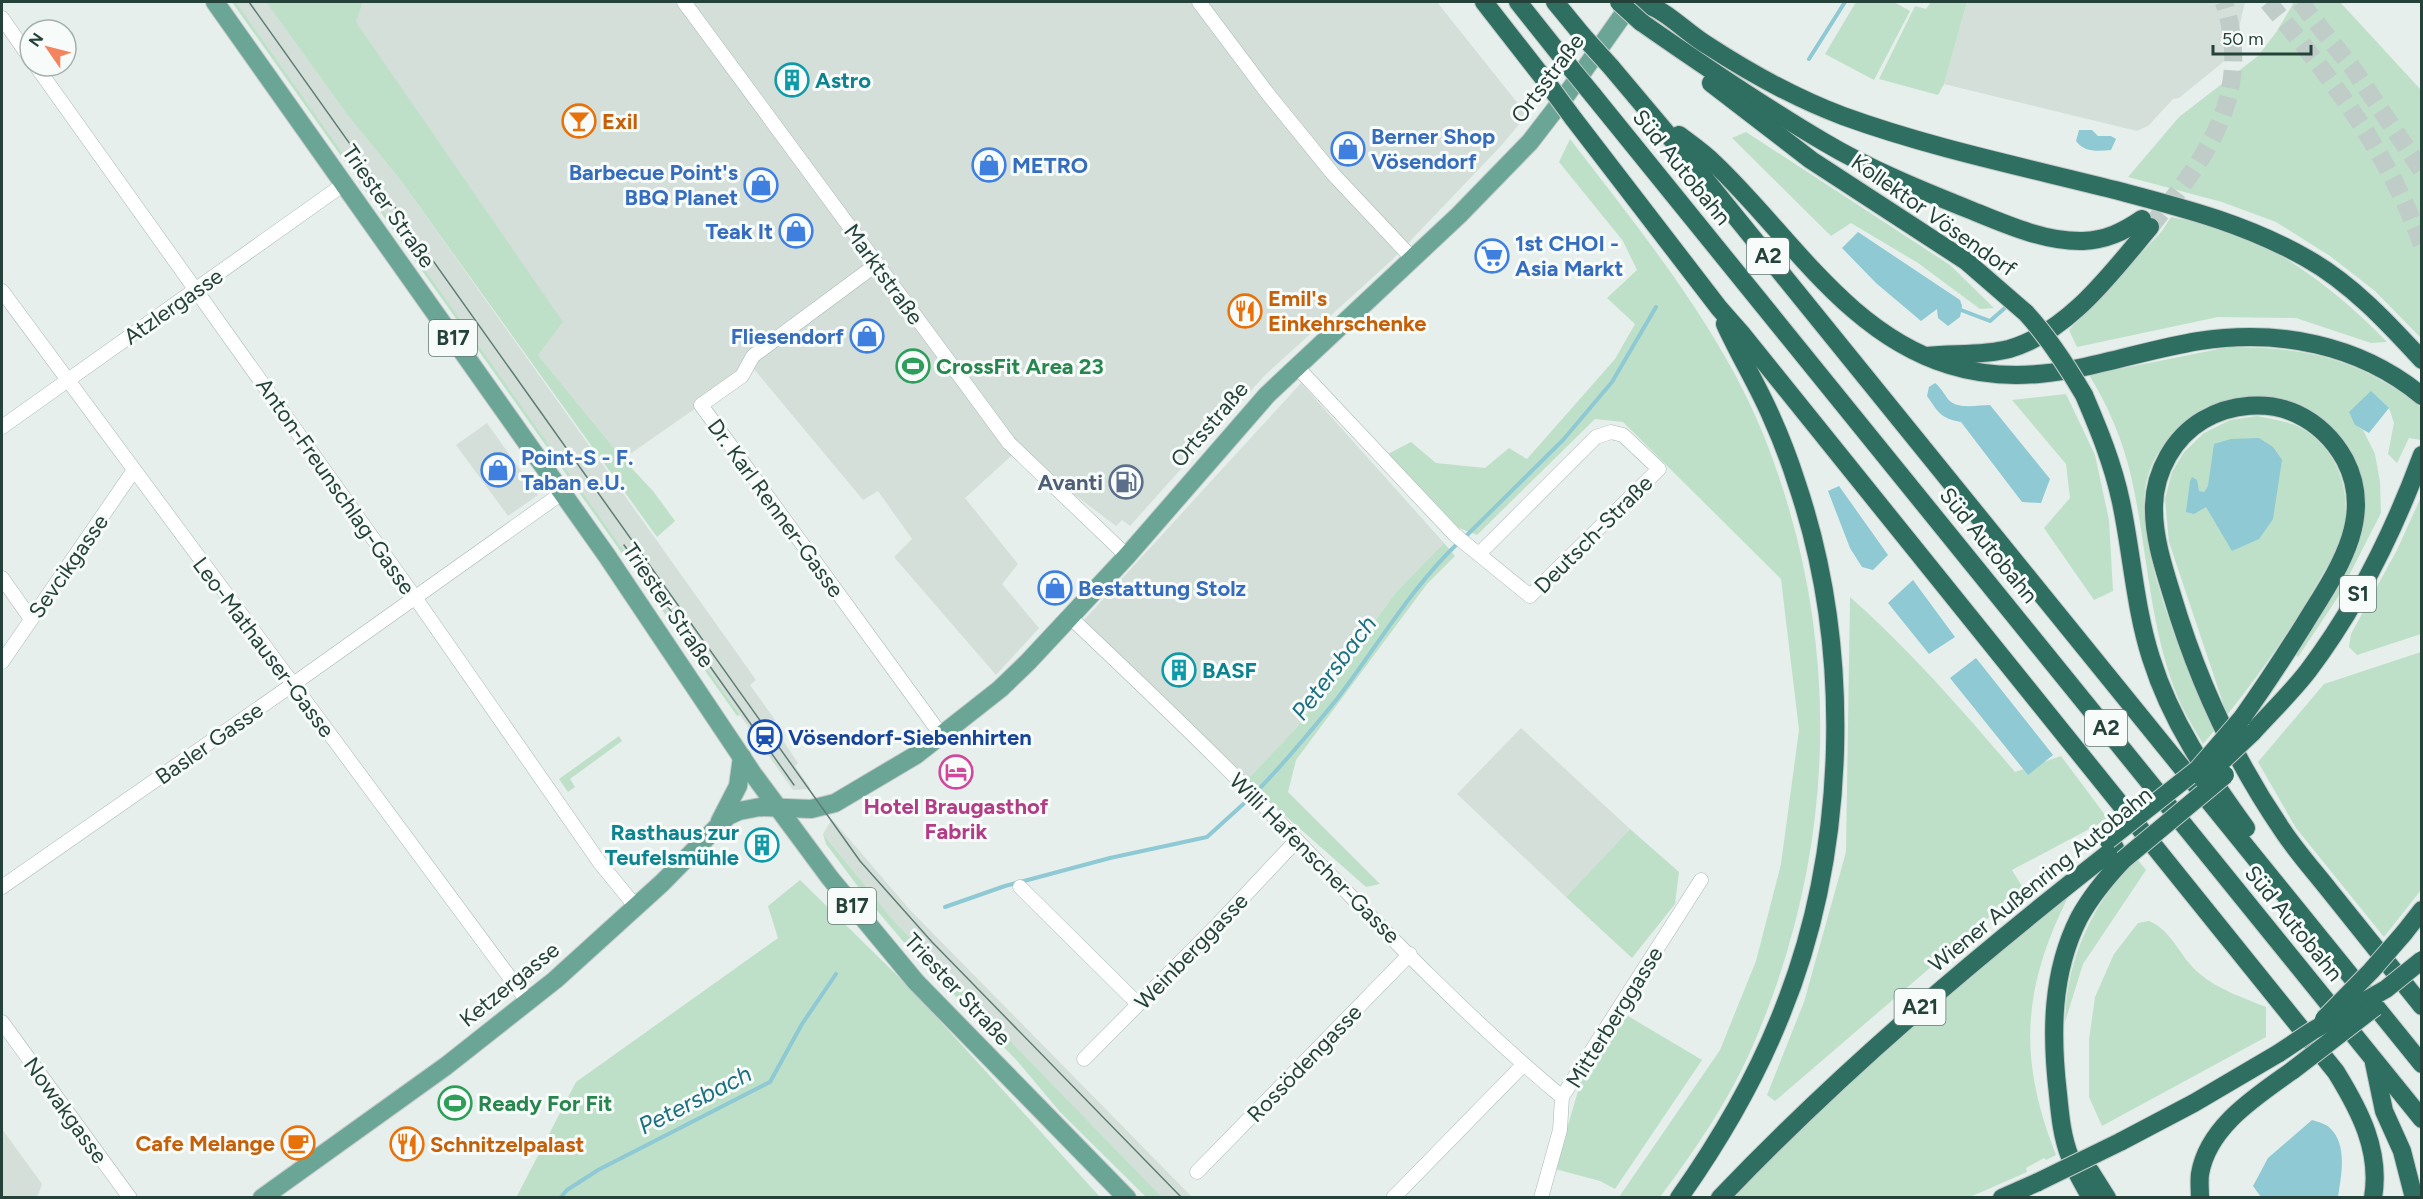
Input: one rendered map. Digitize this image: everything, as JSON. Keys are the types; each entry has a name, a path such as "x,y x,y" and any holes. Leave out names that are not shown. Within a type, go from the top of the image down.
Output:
{"highway":[{"path":"1484,2 1719,308 2092,767 2336,1072 2355,1102 2367,1132 2375,1161 2373,1197"},
{"name":"Süd Autobahn","path":"1518,2 2421,1119"},
{"name":"Süd Autobahn","path":"1555,2 1649,111 2421,1064"},
{"name":"Kollektor Vösendorf","path":"1619,2 1724,95 1769,130 1966,261 2041,329 2064,361 2084,395 2110,460 2121,501 2140,615 2150,658 2175,720 2202,767 2255,841 2261,865"},
{"path":"1646,3 1739,66 1774,86 1843,116 1930,142 2205,213 2258,233 2309,259 2352,291 2396,331 2421,360"},
{"path":"1641,22 1737,89 1826,143 1930,194 1992,219 2044,236 2082,241 2113,236 2146,223 2083,301 2046,331 2028,341 2001,350 1974,355 1953,353 1925,356"},
{"path":"1649,111 1714,163 1854,310 1899,344 1925,356 1977,372 2005,376 2036,375 2087,368 2198,341 2259,337 2310,342 2356,356 2395,376 2421,396"},
{"path":"1679,1197 1709,1154 1740,1102 1768,1046 1794,982 1824,864 1835,768 1834,672 1820,570 1797,482 1771,416 1719,308"},
{"path":"2115,850 2228,772 2251,731 2283,658 2341,563 2353,533 2356,514 2356,493 2352,475 2330,438 2309,420 2292,411 2262,406 2230,408 2210,416 2186,433 2169,454 2159,474 2154,503 2164,570 2192,658 2209,698 2243,769 2284,834 2421,1006"},
{"name":"S1","path":"2251,731 2307,673 2360,591 2399,510 2421,454"},
{"path":"2091,1197 2070,1157 2060,1119 2053,1059 2054,1012 2059,978 2078,920 2115,850 2198,769 2251,731"},
{"name":"Wiener Außenring Autobahn","path":"1720,1197 1865,1056 1954,977 2182,796 2225,760 2251,731"},
{"path":"2312,1031 2371,971 2421,910"},
{"path":"2002,1197 2120,1142 2194,1103 2386,989 2421,960"},
{"path":"2200,1197 2200,1175 2205,1155 2215,1138 2251,1101 2373,1008 2386,989"},
{"path":"2373,1058 2384,1110 2402,1151 2414,1197"},
{"path":"2058,1101 2079,1152 2107,1197"}],"main road":[{"name":"Triester Straße","path":"215,2 615,567 776,807 899,963 1127,1197"},
{"name":"Ortsstraße","path":"776,807 811,809 835,803 892,771 942,736 1007,682 1127,556 1267,394 1459,215 1530,141 1567,94 1632,2"},
{"path":"716,827 738,786 742,757"},
{"name":"Ketzergasse","path":"262,1197 446,1066 528,1002 636,907 728,816 739,811 760,807 776,807"}],"street":[{"name":"Marktstraße","path":"684,2 1009,443 1127,556"},
{"path":"1199,2 1268,94 1333,174 1412,258"},
{"path":"2,18 18,41"},
{"name":"Anton-Freunschlag-Gasse","path":"45,78 197,290 600,863 636,907"},
{"name":"Atzlergasse","path":"2,428 344,184"},
{"name":"Dr. Karl Renner-Gasse","path":"876,264 753,356 742,376 701,405 942,736"},
{"name":"Leo-Mathauser-Gasse","path":"2,291 528,1002"},
{"name":"Deutsch-Straße","path":"1296,366 1459,539 1530,597 1659,469 1623,435 1611,432 1596,437 1479,554"},
{"name":"Sevcikgasse","path":"2,662 134,470"},
{"name":"Basler Gasse","path":"2,887 562,493"},
{"path":"2,578 31,619"},
{"name":"Willi Hafenscher-Gasse","path":"1070,617 1254,795 1296,841 1523,1065 1562,1097"},
{"name":"Weinberggasse","path":"1084,1059 1296,841"},
{"name":"Mitterberggasse","path":"1541,1197 1560,1130 1562,1097 1701,880"},
{"path":"1020,887 1138,1004"},
{"name":"Rossödengasse","path":"1197,1172 1410,954"},
{"name":"Nowakgasse","path":"2,1022 130,1197"},
{"path":"1393,1197 1523,1065"}],"shaded area":[{"path":"236,2 266,2 346,113 401,181 756,680 750,685 775,720 771,723 798,763 795,766 811,789 793,790"},
{"path":"363,2 1437,2 1527,115 1500,147 1392,260 1265,375 1130,526 1122,520 1116,526 1075,495 1022,446 965,498 1018,564 1002,584 1039,628 996,675 894,557 912,539 878,491 863,500 753,368 623,459 538,355 355,22"},
{"path":"1967,2 2245,2 2233,54 2179,98 2173,99 2148,126 2137,131 1944,84"},
{"path":"1301,383 1444,543 1397,591 1297,727 1246,781 1084,620"},
{"name":"Point-S - F. Taban e.U.","path":"487,423 538,495 508,516 456,445"},
{"path":"1521,728 1630,829 1566,897 1457,794"},
{"path":"832,819 911,911 1192,1197 1162,1197 895,922 823,834"},
{"path":"2,1129 42,1184 38,1195 2,1197"}],"green space":[{"path":"232,2 236,2 740,715 737,716"},
{"path":"266,2 363,2 356,22 563,322 538,355 623,459 653,491 675,521 657,537 401,181 346,113"},
{"path":"1856,2 1894,2 1910,11 1874,80 1825,54"},
{"path":"1931,2 1967,2 1944,84 1938,95 1879,79 1915,6 1926,9"},
{"path":"2294,2 2340,2 2421,90 2421,338 2375,291 2330,256 2276,222 2222,202 2128,177 2179,117 2258,56 2277,31"},
{"path":"1746,132 1950,265 1994,308 1980,309 1918,263 1851,223 1831,236 1732,138"},
{"path":"1570,139 1677,282 1725,357 1746,396 1764,436 1790,511 1808,587 1818,664 1820,741 1815,817 1802,893 1782,969 1745,1064 1699,1142 1660,1197 1619,1197 1720,1050 1756,961 1781,864 1799,730 1781,579 1623,422 1595,419 1477,535 1459,528 1388,454 1411,442 1436,463 1485,468 1509,448 1527,459 1615,359 1635,324 1607,298 1637,270 1623,241 1559,162"},
{"path":"2171,217 2223,229 2273,251 2334,293 2387,342 2371,343 2296,318 2218,317 2077,347 2069,330 2162,231"},
{"path":"2229,347 2273,349 2314,355 2334,360 2373,376 2407,396 2421,408 2421,440 2409,438 2397,463 2388,454 2394,423 2389,408 2355,425 2363,430 2375,454 2380,482 2381,513 2338,597 2298,657 2296,655 2347,571 2361,535 2362,505 2351,456 2269,399 2261,397 2239,399 2204,410 2188,420 2168,439 2153,462 2147,479 2144,506 2147,537 2154,571 2177,642 2214,731 2203,744 2181,706 2169,673 2155,617 2128,463 2109,411 2089,375"},
{"path":"2066,394 2095,455 2109,520 2113,591 2094,600 2044,528 2070,498 2066,464 2012,400"},
{"path":"2257,416 2280,420 2301,428 2325,448 2340,474 2346,504 2345,520 2337,548 2307,601 2275,651 2227,715 2169,542 2165,499 2172,472 2184,452 2204,433 2230,420"},
{"path":"2421,497 2421,634 2357,655 2349,647 2351,634 2397,550"},
{"path":"1444,543 1455,556 1427,584 1296,760 1288,792 1380,884 1366,887 1246,781 1297,727 1397,591"},
{"path":"1850,597 1915,660 2015,772 2061,756 2108,819 2012,870 2023,888 1775,1101 1767,1095 1804,1002 1846,852"},
{"path":"2421,652 2421,890 2384,937 2296,828 2258,762 2324,684"},
{"path":"619,736 622,741 570,779 575,787 568,792 559,779"},
{"path":"1630,829 1679,872 1675,904 1632,958 1566,897"},
{"path":"823,834 895,922 1162,1197 1146,1197 1060,1112 1019,1063 902,940 868,900 826,844"},
{"path":"2137,859 2146,870 2083,964 2065,1022 2070,977 2084,934 2107,894"},
{"path":"800,880 910,988 1100,1197 516,1198 576,1082 778,938 768,906"},
{"path":"2068,897 2041,963 2030,1024 2035,1087 2056,1155 2046,1160 2044,1158 2026,1168 2027,1172 1970,1197 1733,1198 1812,1118 1894,1041 2023,931"},
{"path":"2149,921 2164,931 2193,968 2207,980 2266,1007 2266,1037 2102,1126 2089,1097 2089,1040 2095,997 2114,954 2138,923"},
{"path":"1623,1013 1702,1060 1615,1189 1600,1181 1555,1169 1581,1081"}],"water":[{"path":"2079,130 2092,130 2098,136 2111,136 2116,139 2111,150 2097,151 2083,148 2076,141"},
{"path":"1858,232 1960,300 1962,306 1960,317 1948,326 1938,318 1937,309 1921,321 1876,283 1842,248"},
{"path":"1935,383 1955,404 1990,405 2050,479 2041,503 2022,502 1961,422 1949,419 1937,411 1927,396 1929,387"},
{"path":"2371,391 2389,408 2369,433 2355,425 2349,412"},
{"path":"2259,438 2273,447 2282,460 2273,519 2259,539 2232,551 2206,507 2194,514 2186,512 2190,481 2192,477 2197,480 2199,491 2204,492 2208,486 2214,444 2231,439"},
{"path":"1839,486 1888,555 1873,570 1862,567 1850,548 1828,491"},
{"path":"1913,580 1955,637 1929,654 1888,603"},
{"path":"1976,658 2053,755 2028,775 1950,678"},
{"path":"2312,1120 2330,1128 2339,1143 2342,1161 2338,1197 2261,1197 2253,1186 2268,1158"}],"waterway":[{"name":"Petersbach","path":"1809,59 1845,2"},
{"name":"Petersbach","path":"1464,538 1563,440 1612,382 1656,307"},
{"path":"1961,310 1990,321 2006,307"},
{"name":"Petersbach","path":"1255,793 1337,699 1424,579 1458,543"},
{"name":"Petersbach","path":"945,907 1005,886 1110,858 1207,837 1250,798"},
{"name":"Petersbach","path":"560,1198 567,1190 598,1170 770,1082 802,1024 836,974"}],"tunnel":[{"path":"2150,227 2206,150 2229,96 2233,67 2232,36 2224,2"},
{"path":"2268,2 2314,58 2356,117 2393,179 2422,245"},
{"path":"2300,2 2354,70 2422,171"}],"tram line":[{"path":"249,2 860,861 932,942 1182,1198"},
{"path":"624,545 794,785"}],"place":[{"name":"Astro","path":"792,80"},
{"name":"Exil","path":"579,121"},
{"name":"Berner Shop Vösendorf","path":"1348,149"},
{"name":"METRO","path":"989,165"},
{"name":"Barbecue Point's BBQ Planet","path":"761,185"},
{"name":"Teak It","path":"796,231"},
{"name":"1st CHOI - Asia Markt","path":"1492,256"},
{"name":"Emil's Einkehrschenke","path":"1245,311"},
{"name":"Fliesendorf","path":"867,336"},
{"name":"CrossFit Area 23","path":"913,366"},
{"name":"Point-S - F. Taban e.U.","path":"498,470"},
{"name":"Avanti","path":"1126,482"},
{"name":"Bestattung Stolz","path":"1055,588"},
{"name":"BASF","path":"1179,670"},
{"name":"Vösendorf-Siebenhirten","path":"765,737"},
{"name":"Hotel Braugasthof Fabrik","path":"956,772"},
{"name":"Rasthaus zur Teufelsmühle","path":"762,845"},
{"name":"Ready For Fit","path":"455,1103"},
{"name":"Cafe Melange","path":"298,1143"},
{"name":"Schnitzelpalast","path":"407,1144"}]}
